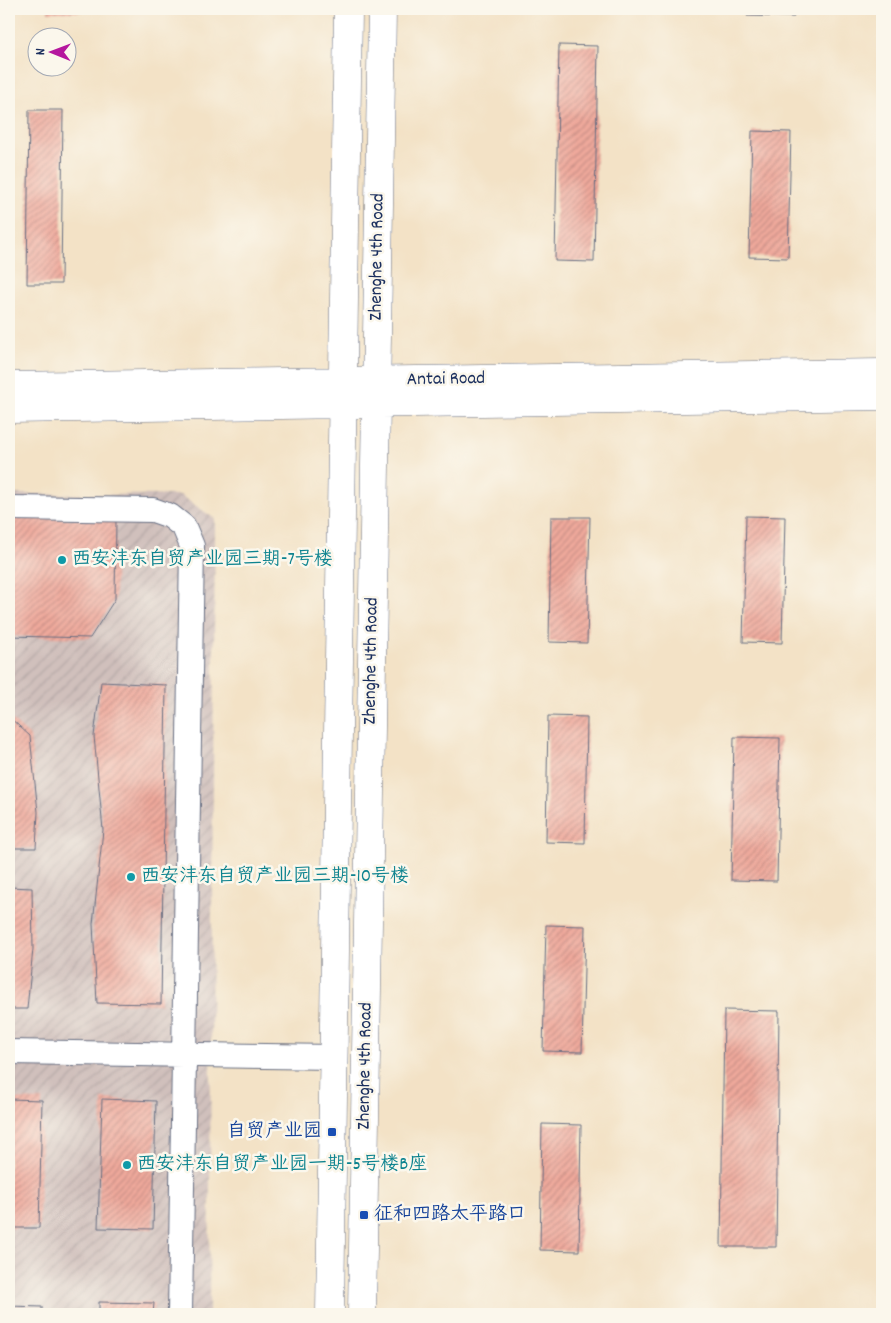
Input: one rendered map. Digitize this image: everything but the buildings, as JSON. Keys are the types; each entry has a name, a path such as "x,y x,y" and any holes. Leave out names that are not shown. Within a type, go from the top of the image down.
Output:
{"street":[{"name":"Zhenghe 4th Road","path":"330,1314 348,9"},
{"name":"Zhenghe 4th Road","path":"362,1314 382,9"},
{"name":"Antai Road","path":"9,408 343,393 882,373"},
{"name":"Antai Road","path":"9,386 343,393"},
{"name":"Antai Road","path":"376,392 882,396"},
{"path":"9,508 153,510 170,516 184,527 192,546 180,1314"},
{"path":"9,1052 334,1057"}],"shaded area":[{"path":"9,494 180,495 215,519 209,1314 9,1314"}],"place":[{"name":"西安沣东自贸产业园三期-7号楼","path":"62,560"},
{"name":"西安沣东自贸产业园三期-10号楼","path":"131,877"},
{"name":"自贸产业园","path":"332,1132"},
{"name":"西安沣东自贸产业园一期-5号楼B座","path":"127,1165"},
{"name":"征和四路太平路口","path":"364,1215"}]}
